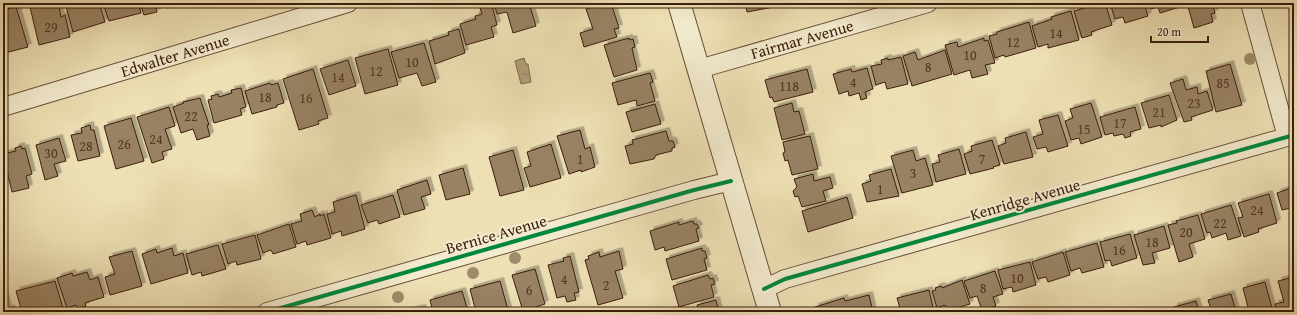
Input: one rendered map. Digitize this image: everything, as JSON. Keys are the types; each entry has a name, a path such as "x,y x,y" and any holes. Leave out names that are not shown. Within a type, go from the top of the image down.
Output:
{"street":[{"name":"Edwalter Avenue","path":"3,107 348,3"},
{"path":"679,3 770,312"},
{"name":"Fairmar Avenue","path":"699,69 928,3"},
{"path":"1250,3 1290,136"},
{"name":"Kenridge Avenue","path":"764,289 785,279 1290,136"},
{"name":"Bernice Avenue","path":"267,312 679,194 731,181"}],"water":[{"path":"524,58 526,64 528,64 531,82 521,84 515,61"}],"building":[{"path":"46,3 58,3 61,17 65,15 70,37 39,45 30,7"},
{"path":"65,3 99,3 105,22 73,32"},
{"path":"103,3 138,3 141,13 109,21"},
{"path":"140,3 175,3 176,6 167,8 166,4 156,8 157,12 144,15"},
{"path":"494,3 529,3 536,26 513,33 507,12 497,14"},
{"path":"577,3 591,3 578,7"},
{"path":"611,3 619,28 614,29 617,37 584,47 580,33 593,29 586,9"},
{"path":"745,3 778,3 779,6 747,12"},
{"path":"1105,3 1112,25 1091,32 1092,35 1082,38 1074,11"},
{"path":"1110,3 1144,3 1148,16 1125,23 1123,17 1115,19"},
{"path":"1149,3 1182,3 1183,6 1160,13 1158,7 1151,9"},
{"path":"1187,3 1212,3 1215,13 1211,14 1213,22 1194,28"},
{"path":"492,5 497,25 491,27 494,37 466,45 460,24 476,19 475,16 482,14 480,8"},
{"path":"16,7 28,47 5,53 3,44 3,10"},
{"path":"1071,11 1079,40 1048,48 1048,44 1038,47 1032,26 1052,19 1051,17"},
{"path":"1029,22 1036,48 1005,57 1004,55 995,58 989,36"},
{"path":"459,29 465,53 435,64 429,41 449,35 448,32"},
{"path":"629,38 629,40 633,39 635,47 632,48 637,70 614,77 604,45"},
{"path":"984,38 984,41 988,40 995,63 985,65 988,74 972,78 970,70 954,75 945,45 957,42 958,47"},
{"path":"424,43 436,82 422,86 417,73 399,78 391,52"},
{"path":"388,49 398,85 365,94 355,58"},
{"path":"945,50 952,74 912,86 903,56 915,52 918,60"},
{"path":"901,57 908,84 887,89 885,82 876,85 871,66 882,64 881,60"},
{"path":"348,60 356,86 329,95 320,69"},
{"path":"1230,64 1242,105 1216,112 1206,71"},
{"path":"867,68 873,89 865,92 867,98 861,100 859,93 849,96 848,91 839,94 833,74 851,69 852,72"},
{"path":"313,69 328,118 318,121 319,124 299,130 283,79"},
{"path":"807,69 813,92 774,102 772,97 770,98 765,80"},
{"path":"650,73 653,82 650,83 655,101 637,106 636,100 618,105 612,83"},
{"path":"1183,79 1186,90 1197,87 1198,94 1207,91 1213,110 1191,117 1192,120 1184,122 1170,83"},
{"path":"270,83 271,85 278,83 284,103 277,105 277,107 252,114 245,91"},
{"path":"241,88 246,107 240,109 242,115 214,123 208,100 212,99 211,96 218,94 219,97 232,93 231,90"},
{"path":"1169,95 1177,120 1161,127 1161,125 1149,128 1141,103"},
{"path":"200,98 209,125 207,125 210,136 197,140 193,129 181,133 173,107 184,103 183,102"},
{"path":"792,103 794,112 799,111 805,134 782,140 774,108"},
{"path":"1091,103 1102,137 1081,144 1079,138 1071,140 1065,121 1073,118 1070,109"},
{"path":"655,104 661,124 632,132 626,112"},
{"path":"169,107 175,126 165,129 172,149 162,152 164,159 152,163 137,117"},
{"path":"1135,107 1141,129 1130,132 1131,136 1125,138 1123,134 1114,136 1113,133 1105,135 1100,117"},
{"path":"1058,115 1068,146 1048,152 1046,147 1037,149 1033,137 1043,134 1039,120"},
{"path":"131,118 144,161 116,169 104,126"},
{"path":"90,125 91,130 94,130 100,156 78,161 71,135 82,133 81,128"},
{"path":"580,130 585,149 590,147 595,167 569,174 557,136"},
{"path":"666,131 669,141 673,141 675,147 672,148 672,151 656,155 654,159 630,164 625,146 633,144 632,140"},
{"path":"1026,132 1033,157 1004,164 998,146 1006,143 1005,138"},
{"path":"810,136 818,169 792,175 788,160 785,161 783,142"},
{"path":"59,138 66,161 54,164 58,176 45,180 36,145"},
{"path":"992,140 1000,165 970,174 964,154 972,151 971,146"},
{"path":"551,144 561,178 530,187 524,168 531,166 527,152"},
{"path":"21,146 22,149 25,148 32,174 26,176 29,188 12,192 3,154 16,151 15,148"},
{"path":"959,149 966,174 936,182 932,164 940,162 938,155"},
{"path":"513,150 524,190 500,196 489,157"},
{"path":"913,150 916,161 925,158 933,185 902,193 891,156"},
{"path":"463,168 470,194 446,200 439,175"},
{"path":"891,169 899,196 867,202 862,184 871,181 869,175"},
{"path":"813,174 814,181 830,177 833,188 823,191 826,201 802,207 798,196 795,197 793,191 797,187 794,179"},
{"path":"427,180 431,194 421,197 425,209 404,215 397,190"},
{"path":"1294,187 1294,218 1291,208 1282,210 1277,193"},
{"path":"1269,194 1277,223 1258,229 1259,232 1244,237 1238,218 1243,217 1238,203"},
{"path":"356,195 365,229 342,236 341,231 332,234 327,214 335,212 333,202"},
{"path":"393,195 400,217 379,224 377,220 368,223 361,205"},
{"path":"847,197 853,218 808,232 802,211"},
{"path":"1231,205 1241,236 1228,240 1226,233 1212,238 1210,232 1207,233 1201,214"},
{"path":"312,210 315,217 320,214 320,216 324,214 331,238 307,245 306,241 297,244 291,224 302,221 300,214"},
{"path":"1198,215 1205,239 1189,244 1193,257 1179,262 1168,225 1177,223 1176,221"},
{"path":"693,221 699,228 696,229 699,241 665,251 664,247 655,250 650,231 679,222 679,225"},
{"path":"289,224 296,247 273,254 271,250 263,253 257,235"},
{"path":"1164,226 1170,248 1152,253 1155,263 1143,265 1134,235"},
{"path":"1130,234 1137,258 1112,266 1110,260 1105,261 1100,242"},
{"path":"255,235 261,259 237,265 236,261 228,264 222,244"},
{"path":"1097,243 1104,267 1082,273 1080,268 1071,271 1065,252"},
{"path":"218,245 226,269 202,276 201,272 192,275 186,254"},
{"path":"172,248 174,256 183,253 188,273 151,284 142,254 156,249 157,253"},
{"path":"702,248 702,251 705,251 707,258 704,259 707,270 672,280 666,259"},
{"path":"132,251 142,286 110,295 105,277 115,274 109,257"},
{"path":"619,251 623,269 615,271 623,298 598,305 585,260 589,259 588,256 599,252 600,257"},
{"path":"1063,252 1070,275 1048,282 1046,277 1038,279 1032,262"},
{"path":"570,256 579,292 574,293 576,300 567,302 565,296 557,298 548,265 564,261 563,258"},
{"path":"1030,262 1036,285 1013,292 1012,287 1003,289 998,270"},
{"path":"535,269 545,304 523,311 512,275"},
{"path":"995,271 1003,294 993,297 996,306 982,310 977,296 970,298 964,281"},
{"path":"87,272 90,280 98,277 104,297 85,303 86,306 77,309 76,305 67,308 57,278 72,273 73,276"},
{"path":"708,275 710,279 713,278 715,284 711,285 714,297 679,307 673,286"},
{"path":"1294,277 1294,312 1277,312 1275,304 1284,302 1278,281"},
{"path":"962,280 970,304 947,311 945,305 937,308 932,291 936,290 935,288 941,286 942,288"},
{"path":"55,281 64,312 22,312 16,291"},
{"path":"500,281 508,310 501,312 476,312 470,289"},
{"path":"1265,282 1273,312 1244,312 1249,311 1243,288"},
{"path":"929,290 934,312 901,312 897,298"},
{"path":"3,291 8,309 11,308 12,312 3,312"},
{"path":"462,291 467,308 457,312 433,312 430,300"},
{"path":"1231,294 1236,312 1212,312 1208,300"},
{"path":"869,295 873,312 817,312 815,307 844,298 845,301"},
{"path":"716,300 719,312 698,312 697,305"},
{"path":"1196,301 1199,312 1175,312 1174,307"},
{"path":"422,308 423,312 405,312"}],"cycle path":[{"path":"764,289 785,279 1294,135"},
{"path":"267,312 694,190 731,181"}]}
